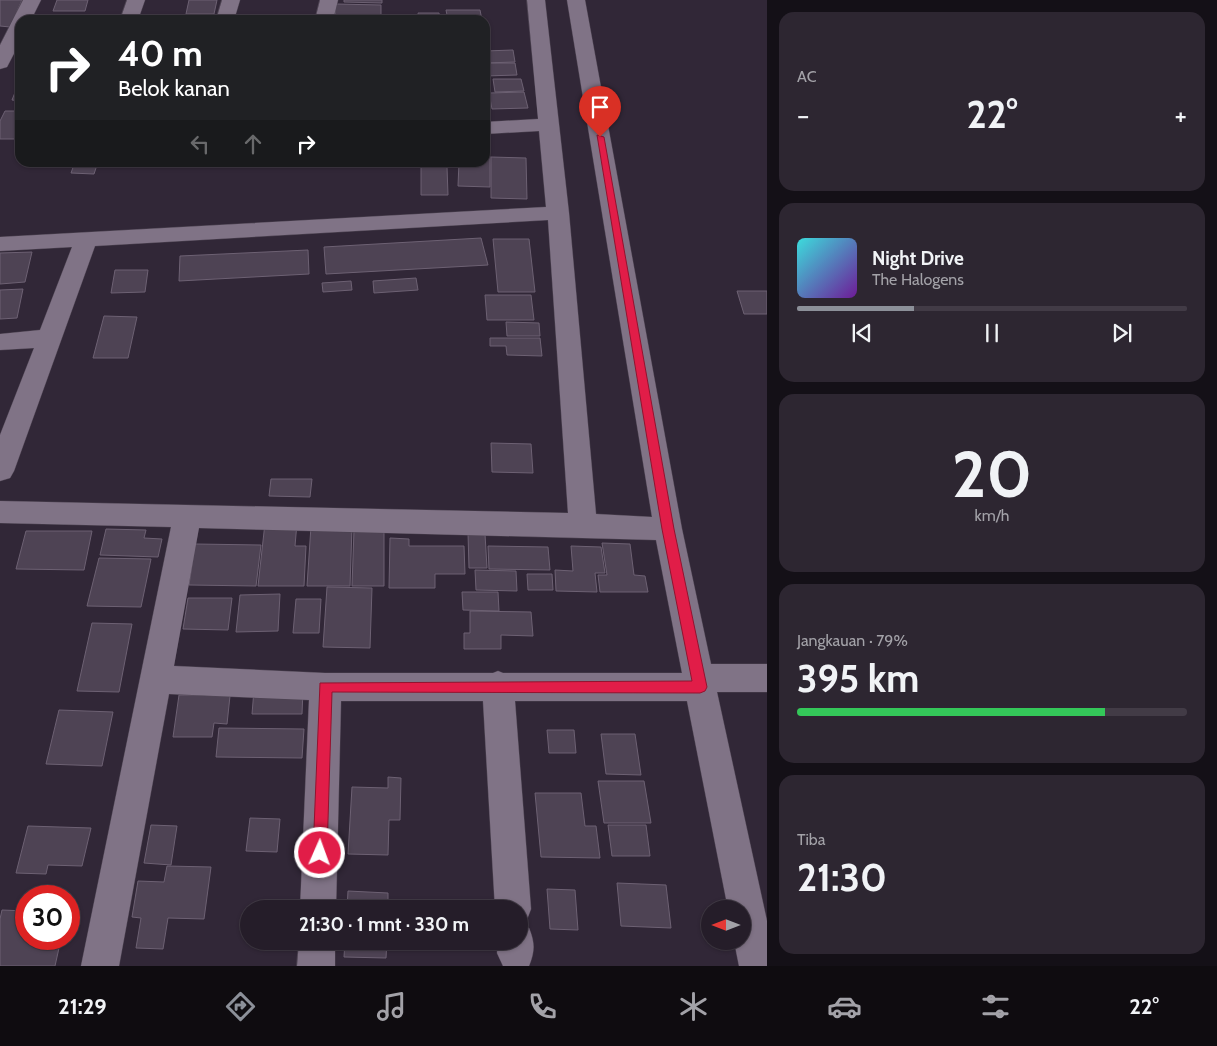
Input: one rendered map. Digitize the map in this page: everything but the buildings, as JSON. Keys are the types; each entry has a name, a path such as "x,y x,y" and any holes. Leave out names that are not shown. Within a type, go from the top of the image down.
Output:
{"street":[{"path":"24,15 32,0"},
{"path":"130,15 136,0"},
{"path":"226,15 231,0"},
{"path":"325,15 328,0"},
{"path":"536,0 558,213 583,525"},
{"path":"576,0 668,529 758,966"},
{"path":"0,63 15,34"},
{"path":"490,128 548,124"},
{"path":"0,244 558,213"},
{"path":"0,470 86,240"},
{"path":"0,342 48,338"},
{"path":"0,512 583,525 668,529"},
{"path":"100,966 187,517"},
{"path":"155,679 325,687 699,682 767,678"},
{"path":"498,685 512,900"},
{"path":"318,900 325,687"},
{"path":"316,966 317,950"}],"route":[{"path":"320,853 325,687 498,685 700,687 668,529 600,137"}]}
